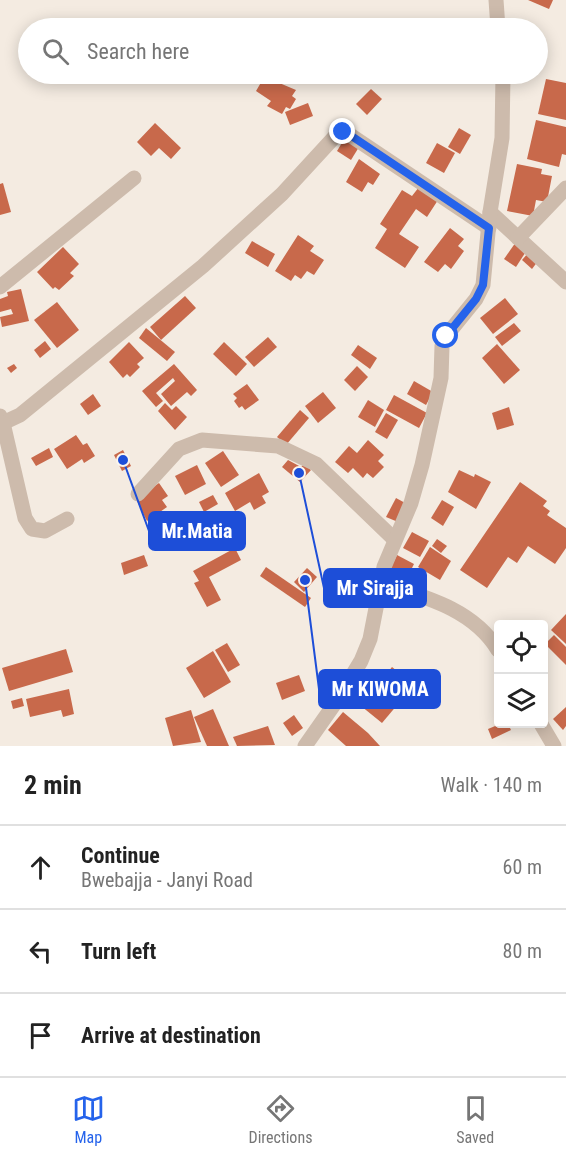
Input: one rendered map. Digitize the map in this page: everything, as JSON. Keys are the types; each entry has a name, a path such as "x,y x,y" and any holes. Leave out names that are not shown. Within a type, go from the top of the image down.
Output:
{"street":[{"path":"496,0 497,18"},
{"path":"305,746 321,725 361,661 370,639 384,567 420,476 438,393 442,345 446,336 476,299 483,285 490,212 502,138 503,84"},
{"path":"67,519 45,531 32,529 25,518 1,420 20,415 203,266 282,194 339,132 350,135 489,228"},
{"path":"0,286 134,178"},
{"path":"518,238 566,188"},
{"path":"490,212 566,282"},
{"path":"138,494 179,449 202,440 228,440 278,446 316,464 395,540"},
{"path":"381,583 454,609 479,627 494,645"},
{"path":"544,728 554,746"}],"building":[{"path":"528,0 553,0 549,9"},
{"path":"548,79 566,83 566,120 538,114"},
{"path":"260,84 282,84 296,90 292,96 296,99 290,109 286,107 282,114 267,106 271,101 256,91"},
{"path":"371,89 382,99 367,115 356,104"},
{"path":"308,103 313,116 290,125 285,112"},
{"path":"536,120 566,127 566,155 562,154 559,167 527,159"},
{"path":"155,123 181,148 171,159 159,148 151,156 137,142"},
{"path":"459,128 471,135 460,154 448,147"},
{"path":"345,138 359,147 351,160 337,151"},
{"path":"437,143 455,153 444,173 426,163"},
{"path":"359,159 380,174 373,185 368,182 362,192 346,182"},
{"path":"517,164 542,169 541,174 552,176 547,202 536,200 533,216 507,211"},
{"path":"3,183 11,212 0,215 0,184"},
{"path":"419,187 438,200 427,217 416,209 399,234 419,247 405,268 375,248 387,229 380,224 402,190 412,196"},
{"path":"450,228 464,239 458,246 464,251 451,269 445,264 438,272 424,262"},
{"path":"298,235 314,246 310,251 324,260 314,275 307,271 301,279 295,275 291,281 275,271"},
{"path":"252,241 275,254 268,267 245,253"},
{"path":"516,242 527,250 516,267 504,259"},
{"path":"63,247 79,264 70,273 74,276 59,290 55,287 53,289 37,272"},
{"path":"529,252 538,261 532,269 522,260"},
{"path":"21,289 29,321 2,327 0,317 13,314 11,309 0,312 0,299 8,296 7,292"},
{"path":"185,296 196,308 161,340 150,327"},
{"path":"505,298 518,314 493,334 480,318"},
{"path":"57,302 79,330 57,348 34,320"},
{"path":"514,323 521,331 502,346 495,337"},
{"path":"146,328 175,352 167,361 139,338"},
{"path":"268,337 277,347 254,367 245,357"},
{"path":"45,341 51,349 40,358 34,350"},
{"path":"129,342 144,358 137,364 140,367 130,377 127,374 123,378 109,362"},
{"path":"224,342 247,364 236,376 213,354"},
{"path":"497,344 520,370 504,384 482,358"},
{"path":"358,345 377,358 370,369 351,355"},
{"path":"14,364 17,368 11,373 7,368"},
{"path":"174,364 197,390 191,396 187,392 171,406 161,394 175,381 173,378 156,393 163,401 156,407 142,391"},
{"path":"357,366 368,377 355,391 344,380"},
{"path":"414,381 433,392 426,405 407,394"},
{"path":"247,384 259,400 245,410 242,406 239,408 234,401 237,398 233,394"},
{"path":"323,392 336,408 318,423 305,406"},
{"path":"93,394 101,406 88,415 80,404"},
{"path":"394,395 427,413 419,428 386,410"},
{"path":"368,400 384,410 375,427 358,417"},
{"path":"165,403 172,410 176,406 187,417 175,430 158,411"},
{"path":"509,407 514,425 497,430 492,413"},
{"path":"300,410 309,418 286,445 277,437"},
{"path":"386,413 398,420 387,439 375,432"},
{"path":"76,435 83,445 87,443 95,456 84,463 82,459 67,469 54,449"},
{"path":"368,440 384,455 378,461 384,467 373,478 367,473 363,478 353,468 348,473 335,462 349,446 357,453"},
{"path":"49,448 53,457 36,466 31,458"},
{"path":"123,450 131,466 122,471 114,455"},
{"path":"223,451 239,475 221,487 205,463"},
{"path":"288,460 301,467 304,464 311,470 300,482 282,467"},
{"path":"197,465 206,484 185,495 175,476"},
{"path":"459,470 474,477 475,474 491,482 476,509 448,492"},
{"path":"259,473 269,492 262,496 266,503 254,510 250,502 235,511 225,493"},
{"path":"520,482 547,501 543,506 550,511 547,515 566,528 566,548 555,564 528,546 517,563 508,557 487,588 460,570"},
{"path":"159,483 168,496 162,500 167,507 147,521 136,499"},
{"path":"213,495 218,504 204,512 199,502"},
{"path":"396,498 407,504 398,522 386,517"},
{"path":"442,500 454,507 443,526 431,518"},
{"path":"412,532 429,541 420,557 403,548"},
{"path":"437,539 447,546 441,553 432,546"},
{"path":"430,547 451,561 440,580 418,567"},
{"path":"235,548 241,560 209,577 221,600 207,607 194,583 199,581 193,571"},
{"path":"144,555 148,566 124,575 121,563"},
{"path":"397,555 414,564 406,580 389,571"},
{"path":"266,567 311,598 305,607 260,576"},
{"path":"307,568 317,577 304,592 294,582"},
{"path":"566,614 566,644 551,630"},
{"path":"554,635 566,647 566,665 548,647 548,641"},
{"path":"227,643 240,665 228,672 215,650"},
{"path":"66,649 73,672 9,691 2,668"},
{"path":"213,651 231,682 204,698 186,668"},
{"path":"392,667 414,685 382,723 361,706"},
{"path":"299,675 305,691 282,700 276,683"},
{"path":"69,689 74,714 63,717 61,710 30,717 26,699"},
{"path":"22,698 24,706 13,709 11,701"},
{"path":"566,707 566,726 563,730 553,719"},
{"path":"213,709 229,746 207,746 194,717"},
{"path":"191,710 201,742 173,746 165,718"},
{"path":"343,712 380,746 346,746 328,730"},
{"path":"294,715 303,728 292,736 283,723"},
{"path":"268,726 275,745 237,746 233,737"},
{"path":"494,726 511,730 492,739 488,729"}],"place":[{"name":"Mr.Matia","path":"123,460"},
{"name":"Mr Sirajja","path":"299,473"},
{"name":"Mr KIWOMA","path":"305,580"}],"route":[{"path":"343,132 489,228 483,285 476,299 446,336"}]}
